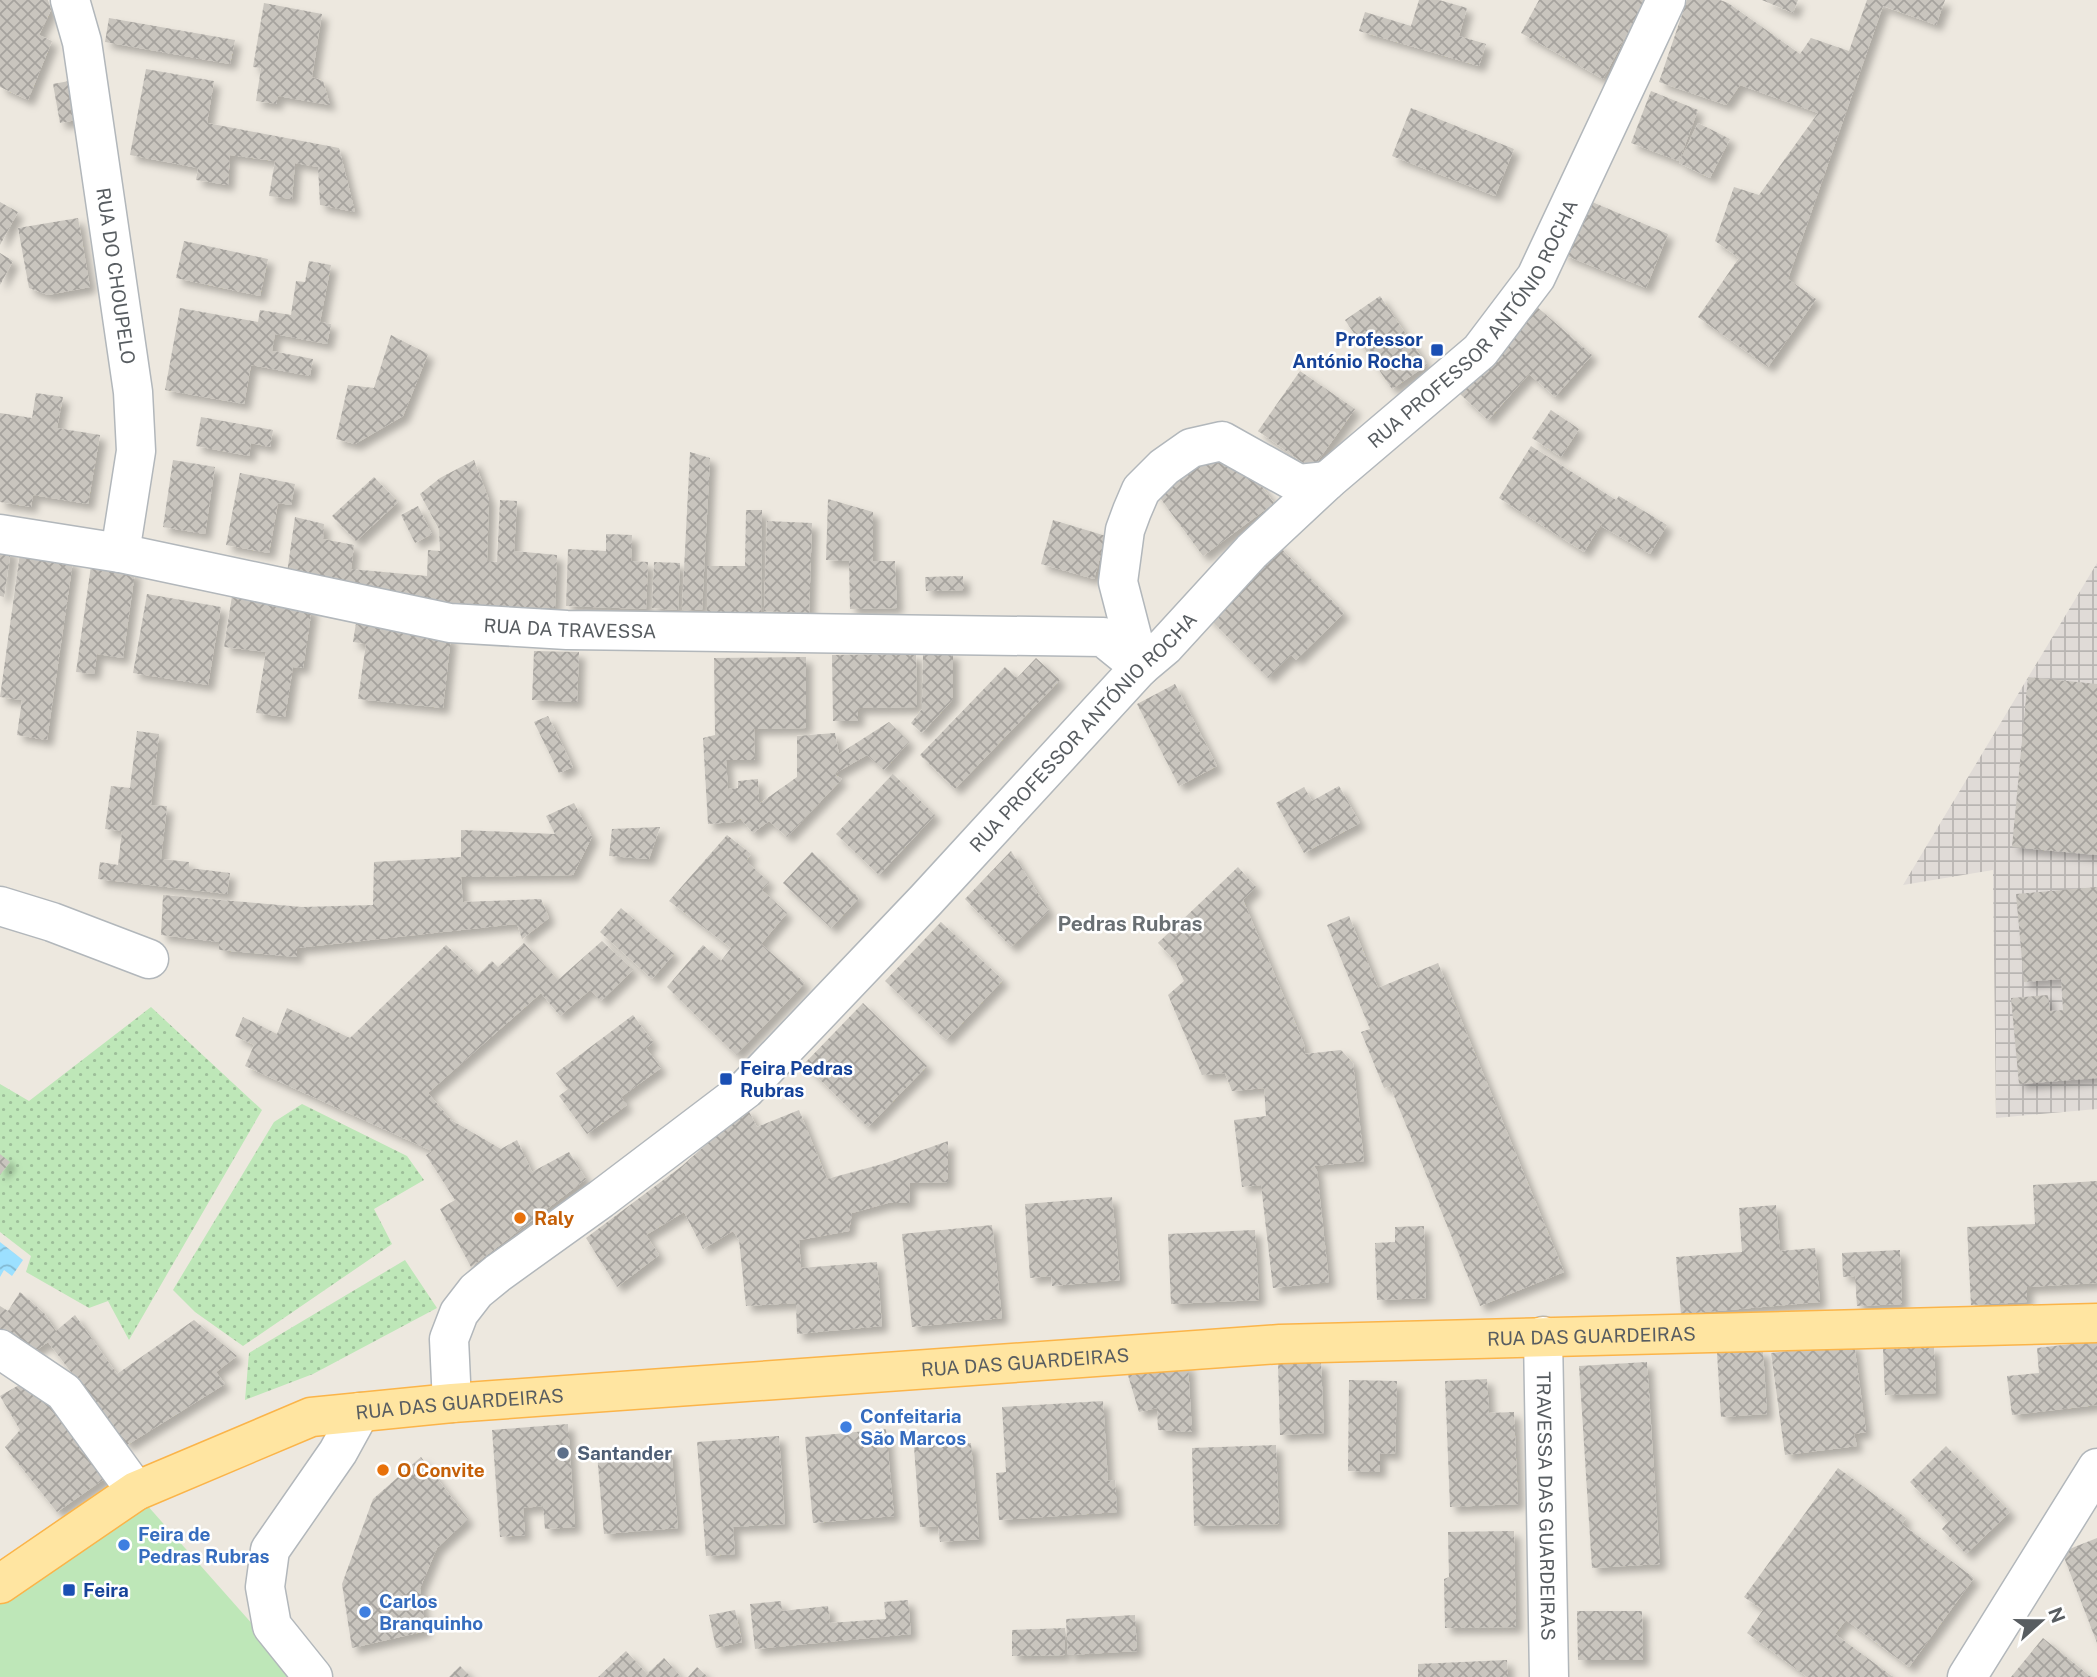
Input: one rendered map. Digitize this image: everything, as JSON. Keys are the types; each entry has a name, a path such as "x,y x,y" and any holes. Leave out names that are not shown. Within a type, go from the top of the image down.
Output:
{"main road":[{"name":"RUA DAS GUARDEIRAS","path":"0,1584 136,1491 311,1417 452,1403 1280,1344 2097,1323"}],"street":[{"name":"RUA DO CHOUPELO","path":"69,0 82,42 134,392 136,451 120,553"},
{"name":"RUA PROFESSOR ANTÓNIO ROCHA","path":"452,1403 449,1339 458,1313 476,1291 746,1089 926,900 1140,667 1165,646 1252,551 1327,481 1480,351 1536,277 1666,0"},
{"path":"1140,667 1118,582 1121,554 1125,530 1141,490 1164,467 1191,448 1222,442 1299,484 1327,481"},
{"name":"RUA DA TRAVESSA","path":"0,534 120,553 450,623 567,630 1103,637 1140,667"},
{"path":"0,906 52,922 149,960"},
{"name":"TRAVESSA DAS GUARDEIRAS","path":"1544,1336 1549,1677"},
{"path":"0,1349 64,1392 136,1491"},
{"path":"313,1677 272,1626 265,1587 270,1550 338,1452 360,1412"},
{"path":"1967,1677 2097,1468"}],"shaded area":[{"path":"2097,563 2097,1109 1996,1118 1993,870 1903,885"}],"green space":[{"path":"151,1007 262,1110 129,1340 108,1301 89,1308 26,1272 31,1256 0,1232 0,1084 29,1101"},
{"path":"302,1104 407,1156 424,1180 374,1209 392,1244 243,1346 195,1312 173,1290 274,1122"},
{"path":"405,1260 437,1308 313,1374 245,1400 249,1353"},
{"name":"Feira de Pedras Rubras","path":"131,1487 299,1677 0,1677 0,1604"}],"water":[{"path":"0,1242 23,1260 12,1276 4,1270 0,1277"}],"building":[{"path":"0,0 48,0 51,10 39,35 52,41 28,100 0,87"},
{"path":"1419,0 1439,0 1467,8 1459,36 1486,44 1479,66 1359,31 1365,12 1411,26"},
{"path":"1539,0 1645,0 1603,79 1521,33"},
{"path":"1687,0 1720,0 1728,3 1800,54 1811,38 1849,51 1867,0 1945,0 1936,25 1883,6 1788,279 1816,299 1768,367 1698,317 1739,258 1715,241 1734,187 1759,195 1818,113 1740,85 1726,105 1659,82"},
{"path":"1762,0 1798,0 1793,13"},
{"path":"264,3 322,14 312,77 323,81 330,105 278,96 276,104 256,101 261,68 253,67"},
{"path":"109,18 235,40 230,64 105,42"},
{"path":"146,69 214,81 207,123 339,148 355,212 320,205 318,167 295,163 292,199 269,196 275,161 230,155 228,185 196,180 198,168 130,155"},
{"path":"69,81 76,120 60,123 53,84"},
{"path":"1651,91 1698,110 1679,161 1631,143"},
{"path":"1411,108 1514,149 1495,196 1392,156"},
{"path":"1698,123 1730,139 1710,178 1679,163"},
{"path":"1585,199 1668,234 1646,288 1562,254"},
{"path":"0,202 18,212 0,245"},
{"path":"78,218 90,287 48,295 29,288 18,228"},
{"path":"184,241 268,259 260,296 176,278"},
{"path":"0,253 13,261 0,285"},
{"path":"309,261 331,265 320,322 331,324 327,344 275,334 272,351 313,359 310,376 251,365 244,404 165,390 180,308 258,322 260,310 291,315 296,281 305,282"},
{"path":"1380,296 1427,365 1392,389 1345,320"},
{"path":"1537,307 1592,355 1555,397 1529,374 1488,420 1460,394"},
{"path":"391,335 428,354 403,416 355,444 336,439 348,385 374,388"},
{"path":"1300,371 1355,409 1312,469 1258,431"},
{"path":"36,393 63,397 57,428 100,435 88,504 33,495 31,507 0,502 0,413 32,418"},
{"path":"1551,410 1579,429 1561,457 1532,438"},
{"path":"201,417 273,430 270,447 251,443 249,456 196,446"},
{"path":"1226,438 1274,503 1203,556 1155,491"},
{"path":"1531,446 1616,500 1619,496 1667,525 1650,554 1601,526 1606,516 1584,552 1499,498"},
{"path":"690,452 710,458 702,610 682,610"},
{"path":"173,460 215,467 205,534 163,527"},
{"path":"474,460 489,500 487,561 497,562 500,500 517,501 514,551 557,555 555,608 408,604 286,580 295,517 324,524 323,539 354,545 351,569 427,576 428,550 440,551 439,529 420,494 440,478"},
{"path":"240,473 295,484 291,505 278,503 269,553 226,545"},
{"path":"374,477 398,502 356,541 332,516"},
{"path":"828,499 873,512 873,561 895,561 897,608 850,609 849,561 826,560"},
{"path":"418,506 432,534 415,543 401,515"},
{"path":"746,510 762,510 761,613 707,612 707,566 745,566"},
{"path":"1053,520 1106,536 1094,579 1041,564"},
{"path":"767,521 812,523 809,613 764,611"},
{"path":"606,534 632,535 631,561 648,562 646,609 566,606 568,549 606,551"},
{"path":"1276,543 1344,613 1296,660 1291,655 1268,678 1205,614"},
{"path":"0,548 11,550 4,597 0,596"},
{"path":"20,553 73,561 47,740 17,735 22,700 0,697"},
{"path":"654,562 680,563 678,610 652,608"},
{"path":"91,566 135,572 123,658 97,654 94,674 76,672"},
{"path":"963,576 964,590 926,591 925,577"},
{"path":"147,594 221,607 208,685 133,673"},
{"path":"232,596 312,608 303,668 293,667 285,717 256,713 266,652 224,647"},
{"path":"356,623 451,636 443,708 358,699 366,644 353,642"},
{"path":"534,651 579,652 577,702 532,700"},
{"path":"923,653 953,653 953,699 922,733 911,723 922,709"},
{"path":"916,654 917,707 858,708 858,721 833,721 832,655"},
{"path":"806,657 806,728 754,729 755,760 726,760 728,789 738,788 738,781 758,779 759,804 797,777 797,736 835,733 839,754 889,722 909,742 884,770 867,755 834,774 842,779 787,837 769,821 753,833 740,818 734,822 708,824 703,738 715,735 714,658"},
{"path":"1036,658 1060,680 955,789 920,755 1005,667 1017,678"},
{"path":"2028,677 2097,684 2097,855 2012,847"},
{"path":"1175,684 1217,766 1179,786 1137,704"},
{"path":"548,716 573,767 559,773 534,722"},
{"path":"137,731 159,734 151,805 167,806 161,859 189,862 189,868 230,873 227,894 98,879 100,862 118,865 122,831 105,829 111,786 130,788"},
{"path":"893,774 935,815 879,875 836,834"},
{"path":"1339,786 1360,823 1304,853 1276,803 1304,787 1312,801"},
{"path":"574,803 592,837 573,875 461,877 463,902 541,899 549,918 522,939 517,924 297,948 297,957 219,950 219,942 161,935 163,895 302,907 373,905 374,862 461,857 461,830 555,834 546,816"},
{"path":"660,827 649,859 609,856 612,829"},
{"path":"727,835 751,854 746,861 769,882 762,890 787,913 761,944 805,983 736,1055 667,987 703,945 721,961 731,948 669,901"},
{"path":"1011,851 1049,911 1011,947 965,899"},
{"path":"812,852 859,898 831,928 783,883"},
{"path":"1238,867 1256,887 1243,900 1304,1044 1305,1054 1341,1050 1353,1063 1364,1161 1314,1166 1317,1171 1329,1282 1273,1288 1261,1185 1242,1187 1234,1120 1266,1116 1264,1088 1232,1091 1225,1073 1202,1075 1168,995 1184,981 1175,961 1158,943"},
{"path":"2097,887 2097,1078 2019,1084 2011,998 2048,995 2050,1011 2063,1010 2061,979 2024,982 2016,894"},
{"path":"621,908 674,954 652,979 600,932"},
{"path":"1349,916 1378,988 1438,963 1564,1272 1480,1306 1390,1086 1384,1088 1361,1032 1370,1029 1327,925"},
{"path":"941,922 1003,980 946,1040 885,981"},
{"path":"602,941 633,970 601,1001 590,990 560,1016 541,993 428,1093 451,1120 501,1149 517,1140 532,1172 569,1152 586,1179 471,1267 440,1209 455,1200 426,1155 432,1151 245,1066 254,1045 235,1036 243,1017 277,1034 287,1008 350,1038 446,945 478,975 492,961 498,967 524,943 558,980"},
{"path":"863,1003 927,1066 868,1127 804,1064"},
{"path":"633,1015 653,1042 646,1048 661,1068 621,1097 627,1105 587,1134 559,1096 568,1089 556,1073"},
{"path":"747,1108 757,1127 799,1110 827,1179 886,1163 948,1141 948,1182 910,1183 909,1203 888,1203 852,1213 849,1231 799,1240 801,1268 877,1262 882,1326 797,1334 796,1303 746,1306 739,1240 733,1231 703,1249 684,1212 646,1235 659,1255 617,1287 586,1238 682,1166"},
{"path":"0,1154 10,1162 0,1175"},
{"path":"2097,1181 2097,1283 2027,1287 2027,1302 1971,1305 1967,1227 2035,1224 2033,1185"},
{"path":"1112,1197 1120,1280 1052,1286 1051,1276 1030,1278 1025,1204"},
{"path":"1776,1205 1780,1251 1815,1248 1820,1302 1681,1314 1676,1257 1742,1252 1739,1208"},
{"path":"992,1225 1002,1318 912,1327 902,1234"},
{"path":"1424,1226 1426,1298 1377,1300 1375,1243 1395,1242 1395,1227"},
{"path":"1255,1230 1259,1300 1171,1304 1168,1234"},
{"path":"1900,1250 1902,1304 1857,1306 1855,1276 1843,1277 1842,1253"},
{"path":"20,1292 44,1313 56,1331 75,1315 117,1374 194,1320 237,1356 216,1372 225,1384 127,1445 48,1342 35,1351 0,1329 0,1306 8,1311"},
{"path":"2097,1341 2097,1405 2012,1415 2007,1376 2039,1373 2037,1348"},
{"path":"1854,1343 1866,1432 1854,1434 1857,1446 1785,1455 1771,1353"},
{"path":"1934,1347 1936,1393 1885,1395 1883,1349"},
{"path":"1763,1350 1767,1414 1721,1417 1717,1353"},
{"path":"1321,1362 1324,1433 1280,1435 1278,1363"},
{"path":"1647,1362 1660,1564 1592,1568 1579,1366"},
{"path":"1188,1364 1192,1432 1158,1430 1157,1408 1139,1412 1127,1372"},
{"path":"1487,1379 1489,1413 1514,1412 1518,1504 1450,1507 1445,1381"},
{"path":"1349,1380 1397,1381 1395,1454 1380,1453 1380,1472 1348,1471"},
{"path":"26,1381 51,1396 107,1477 57,1512 5,1447 20,1430 0,1396"},
{"path":"1103,1401 1108,1481 1115,1480 1117,1512 999,1520 996,1473 1006,1472 1002,1407"},
{"path":"568,1424 575,1527 545,1529 543,1506 523,1508 525,1535 500,1537 492,1430"},
{"path":"886,1429 894,1516 813,1523 805,1437"},
{"path":"779,1436 785,1524 733,1527 735,1554 706,1556 697,1442"},
{"path":"971,1443 979,1539 940,1542 938,1526 920,1527 914,1447"},
{"path":"1276,1445 1279,1524 1194,1526 1192,1448"},
{"path":"1946,1446 2010,1512 1966,1554 1942,1529 1948,1522 1910,1482"},
{"path":"671,1448 678,1528 604,1534 597,1454"},
{"path":"421,1457 468,1519 437,1548 420,1588 426,1631 352,1648 342,1584 373,1499"},
{"path":"1838,1468 1906,1518 1902,1524 1974,1578 1909,1667 1846,1620 1835,1634 1893,1677 1807,1677 1747,1633 1763,1610 1744,1597"},
{"path":"1514,1531 1516,1627 1445,1628 1444,1579 1449,1577 1448,1532"},
{"path":"2097,1538 2097,1643 2062,1552"},
{"path":"908,1600 911,1634 755,1649 750,1604 781,1601 782,1611 828,1606 830,1623 886,1619 884,1602"},
{"path":"735,1610 742,1642 716,1648 709,1615"},
{"path":"1577,1611 1642,1611 1643,1660 1578,1660"},
{"path":"1135,1615 1137,1651 1068,1655 1066,1619"},
{"path":"1065,1628 1065,1655 1012,1656 1012,1630"},
{"path":"2043,1638 2091,1677 2011,1677"},
{"path":"626,1651 647,1674 664,1658 681,1677 598,1677"},
{"path":"1507,1660 1508,1677 1418,1677 1418,1664"},
{"path":"460,1666 471,1677 449,1677"},
{"path":"697,1667 708,1677 688,1677"}],"place":[{"name":"Professor António Rocha","path":"1437,350"},
{"name":"Feira Pedras Rubras","path":"726,1079"},
{"name":"Raly","path":"520,1218"},
{"name":"Confeitaria São Marcos","path":"846,1427"},
{"name":"Santander","path":"563,1453"},
{"name":"O Convite","path":"383,1470"},
{"name":"Feira de Pedras Rubras","path":"124,1545"},
{"name":"Feira","path":"69,1590"},
{"name":"Carlos Branquinho","path":"365,1612"}],"district":[{"name":"Pedras Rubras","path":"1130,923"}]}
